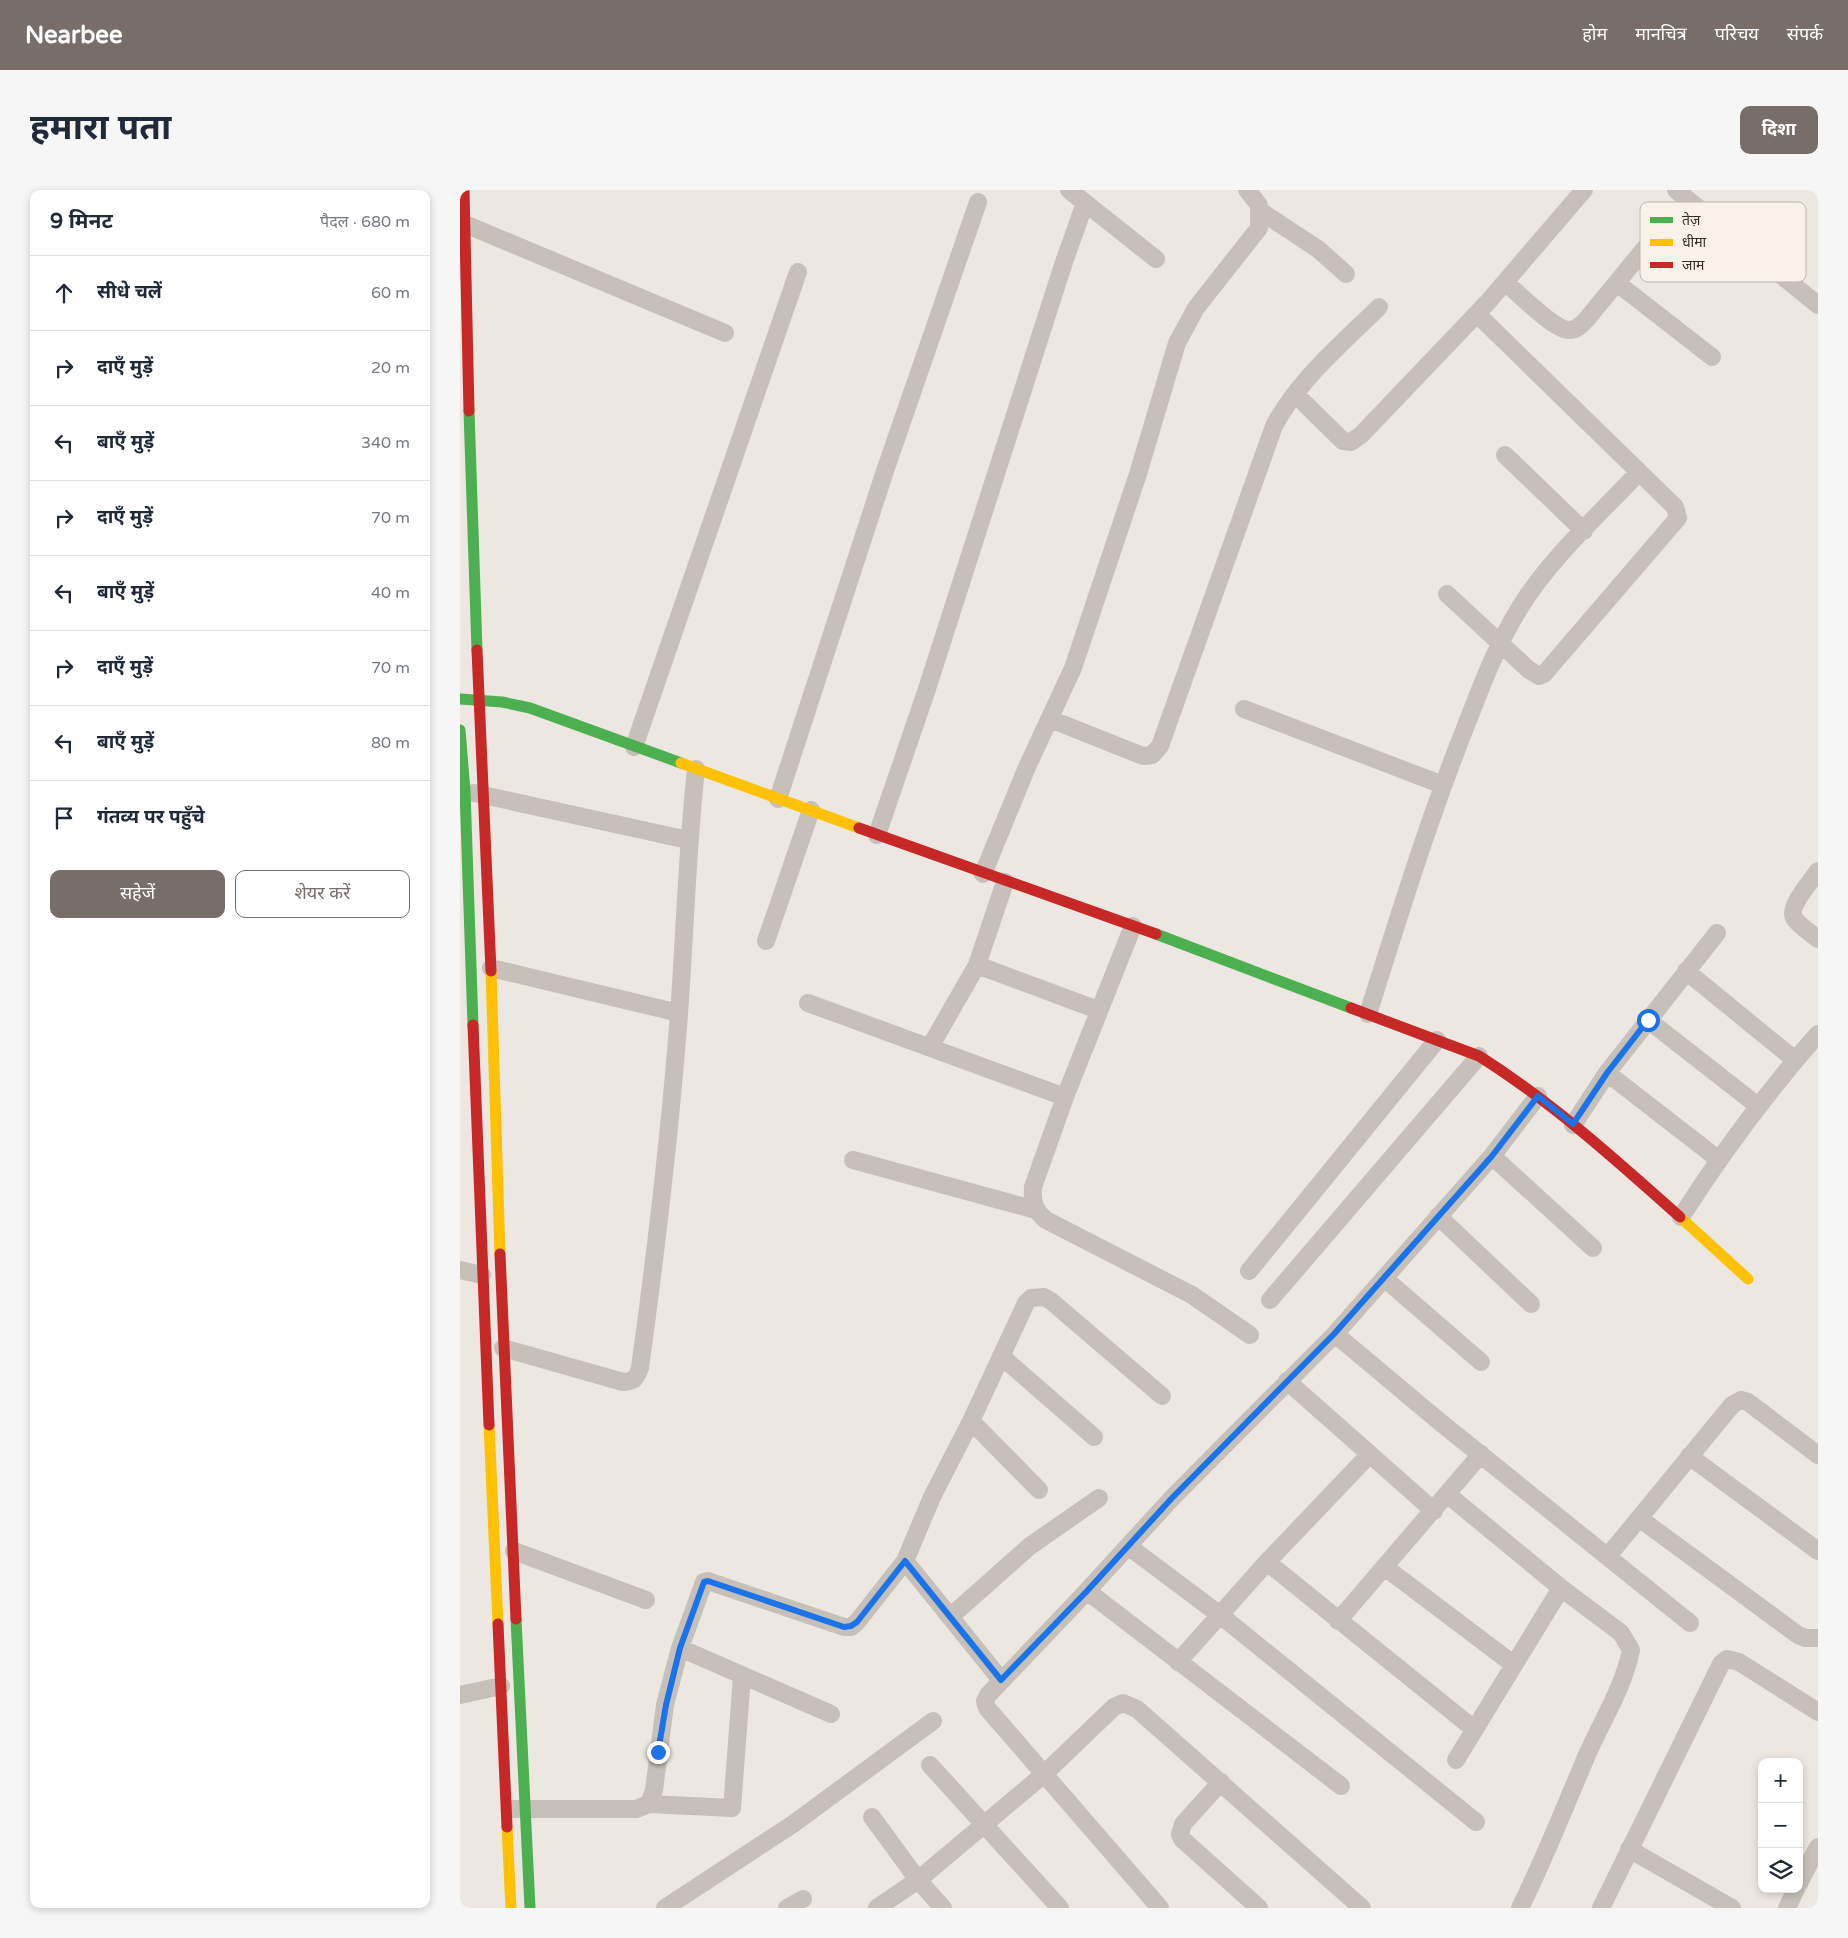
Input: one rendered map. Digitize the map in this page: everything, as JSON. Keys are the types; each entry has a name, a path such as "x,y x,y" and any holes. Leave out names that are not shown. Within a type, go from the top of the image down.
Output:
{"main road":[{"path":"464,190 462,222 470,477 491,968 503,1348 530,1908"},
{"path":"460,700 480,700 530,708 1005,882 1133,926 1479,1056 1538,1096 1573,1124 1681,1217 1748,1279"},
{"path":"460,730 465,791 466,1015 482,1275 511,1908"}],"street":[{"path":"1069,190 1156,258"},
{"path":"983,874 1028,767 1073,668 1138,474 1177,343 1196,308 1259,228 1259,205 1247,190"},
{"path":"1295,394 1343,441 1351,442 1361,436 1477,314 1584,190"},
{"path":"1676,190 1691,202"},
{"path":"778,798 885,471 978,202"},
{"path":"877,834 926,692 1064,262 1085,203"},
{"path":"1260,211 1318,250 1346,274"},
{"path":"462,222 725,334"},
{"path":"1505,282 1557,325 1567,330 1576,329 1586,320 1640,254"},
{"path":"634,747 798,272"},
{"path":"1617,282 1712,357"},
{"path":"1790,282 1818,305"},
{"path":"1050,719 1143,756 1152,755 1160,746 1260,460 1274,426 1295,394 1380,306"},
{"path":"1447,594 1539,676 1544,674 1676,523 1678,512 1477,314"},
{"path":"1505,456 1584,531"},
{"path":"1368,1014 1443,785 1500,643 1520,608 1552,564 1638,472"},
{"path":"1244,709 1443,785"},
{"path":"503,1348 623,1382 632,1381 636,1378 641,1360 667,1158 679,1013 688,840 696,769"},
{"path":"465,791 688,840"},
{"path":"766,941 811,810"},
{"path":"1818,871 1794,905 1792,912 1796,921 1818,939"},
{"path":"930,1048 977,964 1005,882"},
{"path":"1133,926 1064,1097 1033,1187 1032,1203 1046,1220 1209,1305 1250,1335"},
{"path":"1573,1124 1607,1073 1717,933"},
{"path":"977,964 1098,1010"},
{"path":"491,968 679,1013"},
{"path":"1686,971 1796,1060"},
{"path":"808,1002 1064,1097"},
{"path":"1648,1020 1758,1106"},
{"path":"1681,1217 1718,1159 1758,1106 1818,1034"},
{"path":"1249,1270 1438,1040"},
{"path":"1270,1300 1479,1056"},
{"path":"1607,1073 1718,1159"},
{"path":"1160,1908 1043,1775 987,1708 985,1701 1001,1680 1128,1546 1334,1334 1492,1156 1538,1096"},
{"path":"1492,1156 1593,1248"},
{"path":"853,1160 1036,1210"},
{"path":"1438,1216 1531,1304"},
{"path":"460,1270 482,1275"},
{"path":"1384,1278 1481,1362"},
{"path":"649,1804 654,1790 666,1705 680,1648 704,1582 708,1581 844,1627 851,1626 857,1622 905,1561 932,1497 971,1421 1026,1303 1036,1296 1044,1297 1162,1396"},
{"path":"1334,1334 1690,1623"},
{"path":"1001,1356 1094,1437"},
{"path":"1287,1381 1434,1511"},
{"path":"1608,1556 1732,1405 1741,1400 1748,1402 1818,1455"},
{"path":"971,1421 1038,1490"},
{"path":"1178,1662 1267,1562 1370,1454"},
{"path":"1338,1621 1386,1568 1480,1454"},
{"path":"1689,1456 1818,1551"},
{"path":"1447,1494 1560,1588 1621,1634 1631,1650 1621,1680 1587,1755 1550,1846 1520,1908"},
{"path":"950,1617 1030,1546 1099,1498"},
{"path":"1639,1518 1798,1635 1806,1638 1818,1638"},
{"path":"1128,1546 1220,1615 1476,1822"},
{"path":"514,1551 646,1600"},
{"path":"905,1561 1001,1680"},
{"path":"1267,1562 1474,1729"},
{"path":"1386,1568 1513,1664"},
{"path":"1456,1760 1560,1588"},
{"path":"1087,1591 1342,1786"},
{"path":"680,1648 831,1714"},
{"path":"1601,1908 1721,1664 1727,1659 1739,1662 1818,1712"},
{"path":"507,1809 636,1809 649,1804 729,1810 732,1808 742,1676"},
{"path":"460,1695 501,1686"},
{"path":"877,1908 918,1880 982,1824 1043,1775 1114,1707 1123,1703 1136,1709 1362,1908"},
{"path":"665,1908 793,1824 933,1721"},
{"path":"930,1765 1060,1908"},
{"path":"1220,1782 1183,1824 1180,1834 1182,1839 1259,1908"},
{"path":"872,1817 918,1880 943,1908"},
{"path":"1803,1875 1818,1847"},
{"path":"1629,1849 1732,1908"},
{"path":"1786,1908 1794,1893"},
{"path":"788,1908 803,1899"}],"traffic: fast":[{"path":"469,411 477,650"},
{"path":"460,699 502,702 530,708 681,763"},
{"path":"460,730 465,791 473,1025"},
{"path":"1156,934 1351,1008"},
{"path":"516,1619 530,1908"}],"traffic: slow":[{"path":"681,763 859,828"},
{"path":"491,971 500,1254"},
{"path":"1680,1217 1748,1279"},
{"path":"489,1425 498,1624"},
{"path":"507,1827 511,1908"}],"traffic: jam":[{"path":"464,190 469,411"},
{"path":"477,650 491,971"},
{"path":"859,828 1156,934"},
{"path":"1351,1008 1479,1056 1558,1112 1608,1153 1680,1217"},
{"path":"473,1025 489,1425"},
{"path":"500,1254 516,1619"},
{"path":"498,1624 507,1827"}],"route":[{"path":"658,1752 666,1705 680,1648 702,1585 708,1581 844,1627 851,1626 857,1622 905,1561 1001,1680 1087,1591 1172,1498 1334,1334 1492,1156 1538,1096 1573,1124 1607,1073 1648,1020"}]}
